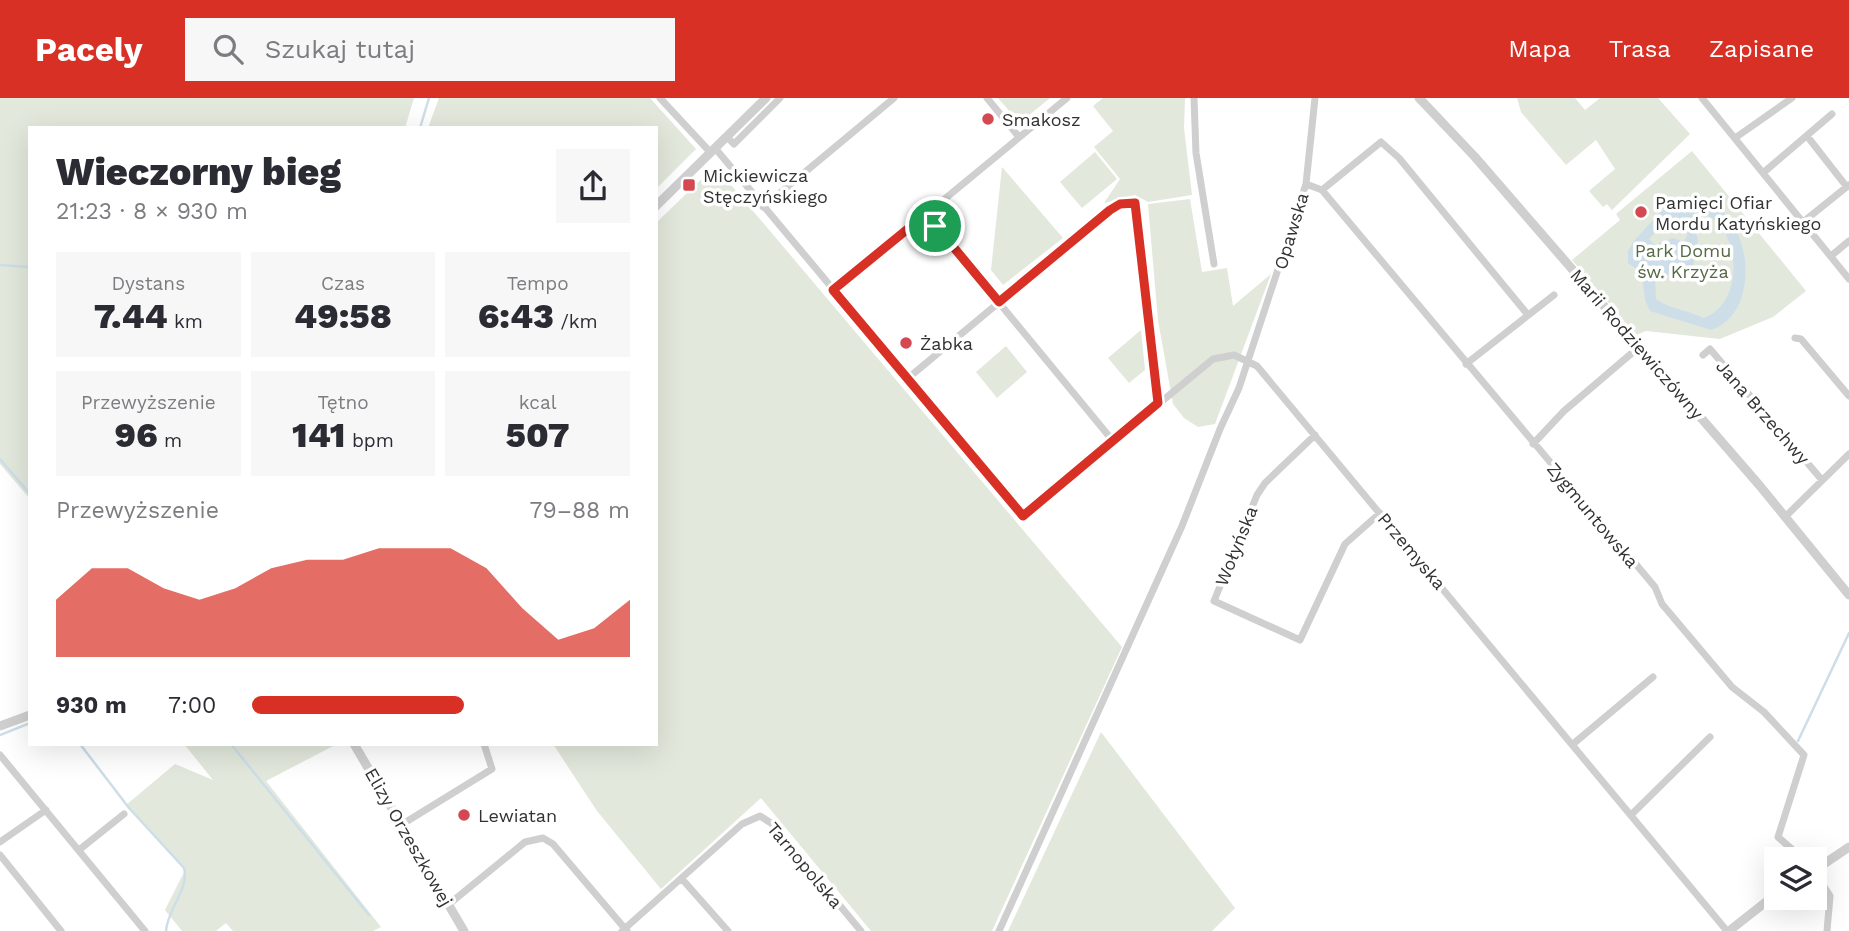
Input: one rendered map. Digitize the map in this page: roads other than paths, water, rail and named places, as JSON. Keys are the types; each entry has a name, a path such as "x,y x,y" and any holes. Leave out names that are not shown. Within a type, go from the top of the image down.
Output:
{"street":[{"path":"660,98 713,150 764,207 1023,516 1213,359 1227,354 1250,361"},
{"path":"658,204 766,98"},
{"path":"727,136 734,144 780,98"},
{"path":"764,207 894,98"},
{"path":"987,98 1018,138"},
{"path":"833,290 1067,98"},
{"path":"1194,98 1196,153 1214,264"},
{"name":"Opawska","path":"999,931 1182,526 1250,361 1306,184 1315,98"},
{"name":"Marii Rodziewiczówny","path":"1419,98 1469,149 1849,595"},
{"path":"1702,98 1849,279"},
{"path":"1735,138 1792,98"},
{"path":"1763,173 1832,114"},
{"path":"1803,222 1848,186 1807,136"},
{"path":"1322,190 1381,142 1399,158 1528,315"},
{"name":"Zygmuntowska","path":"1306,184 1322,190 1655,587 1662,604 1723,677 1764,712 1804,754 1778,837 1789,847"},
{"path":"907,379 1110,210 1120,204 1135,203 1158,403"},
{"path":"926,214 1113,441"},
{"path":"1830,256 1849,241"},
{"path":"1466,364 1554,295"},
{"path":"1795,338 1801,339 1849,396"},
{"path":"1533,444 1564,411 1639,347"},
{"name":"Jana Brzechwy","path":"1703,355 1710,349 1822,480"},
{"name":"Przemyska","path":"1250,361 1315,435 1728,931"},
{"name":"Wołyńska","path":"1315,435 1265,483 1257,495 1214,601 1300,640 1345,544 1380,513"},
{"name":"Jana Brzechwy","path":"1785,517 1849,454"},
{"path":"1573,744 1653,677"},
{"path":"0,726 28,716"},
{"path":"1632,814 1710,737"},
{"name":"Elizy Orzeszkowej","path":"355,746 464,931"},
{"path":"401,825 492,769 485,746"},
{"path":"0,755 145,931"},
{"path":"0,842 46,810"},
{"path":"79,850 124,814"},
{"name":"Tarnopolska","path":"682,878 743,824 756,817 768,819 861,931"},
{"path":"448,905 525,842 543,838 553,844 625,930 682,878 728,931"},
{"path":"1827,863 1849,847"},
{"path":"0,855 61,931"},
{"path":"1827,892 1830,897 1827,931"},
{"path":"1728,931 1764,903"}],"waterway":[{"path":"421,126 429,98"},
{"path":"0,265 28,267"},
{"path":"0,459 28,492"},
{"path":"1798,741 1849,633"},
{"path":"0,735 28,724"},
{"path":"82,746 129,808 184,868 184,883 166,931"},
{"path":"233,746 369,915"}],"place":[{"name":"Smakosz","path":"988,119"},
{"name":"Mickiewicza Stęczyńskiego","path":"689,185"},
{"name":"Pamięci Ofiar Mordu Katyńskiego","path":"1641,212"},
{"name":"Żabka","path":"906,343"},
{"name":"Lewiatan","path":"464,815"}],"park label":[{"name":"Park Domu św. Krzyża","path":"1683,260"}]}
